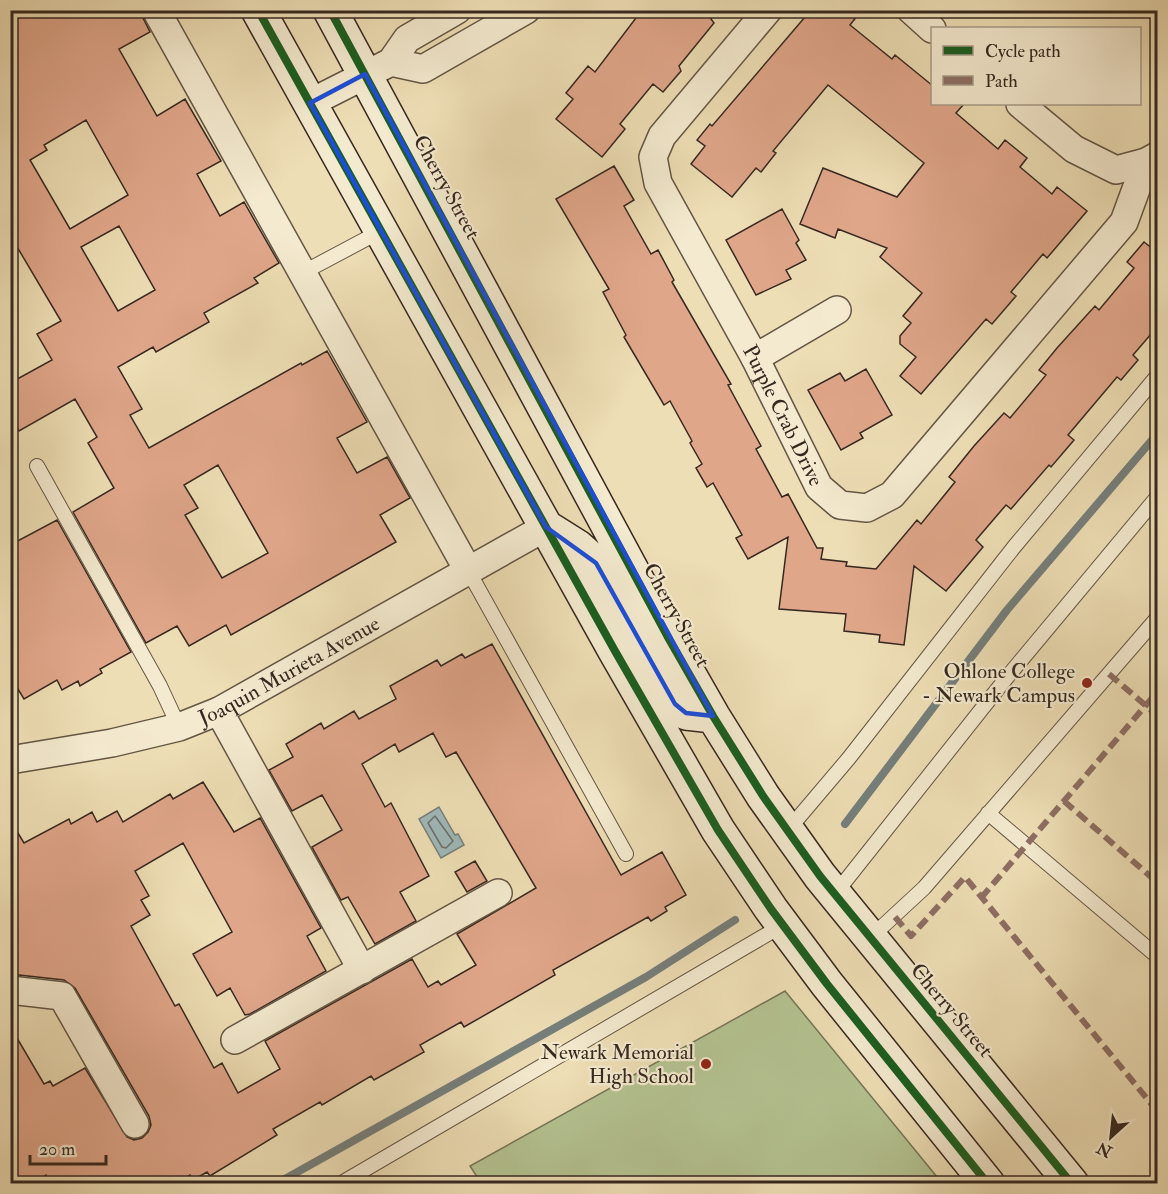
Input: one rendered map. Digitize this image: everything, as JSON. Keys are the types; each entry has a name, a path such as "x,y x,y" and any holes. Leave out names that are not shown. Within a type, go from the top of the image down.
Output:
{"main road":[{"path":"258,10 718,830 783,925 879,1051 988,1184"},
{"name":"Cherry Street","path":"330,10 378,68 713,716 787,831 835,894 1072,1184"},
{"path":"546,527 578,547 596,563 675,704 686,713 713,716"}],"street":[{"path":"156,10 469,572"},
{"path":"310,104 378,68 407,39 457,10"},
{"path":"378,68 423,69 526,10"},
{"name":"Purple Crab Drive","path":"768,10 662,136 653,157 658,183 755,358 819,487 840,505 867,508 892,495 1124,222 1152,159"},
{"path":"911,10 931,27"},
{"path":"1021,105 1074,149 1116,170 1152,159"},
{"path":"755,358 837,310"},
{"name":"Joaquin Murieta Avenue","path":"10,760 112,743 179,727 219,711 546,527"},
{"path":"219,711 362,970"},
{"path":"235,1040 498,893"},
{"path":"10,990 62,996 135,1124"}],"lane":[{"path":"302,273 381,231"},
{"path":"787,831 849,758 1014,547 1158,375"},
{"path":"37,466 160,686 179,727"},
{"path":"835,894 1008,676 1158,496"},
{"path":"469,572 626,854"},
{"path":"870,938 924,888 1158,617"},
{"path":"988,813 1158,957"},
{"path":"340,1184 783,925"}],"highlighted area":[{"path":"365,74 713,716 686,713 675,704 596,563 546,527 310,103"}],"green space":[{"name":"Newark Memorial High School","path":"785,991 942,1183 481,1183 470,1166"}],"water":[{"path":"439,807 455,835 458,834 464,845 441,858 419,819"}],"building":[{"path":"27,10 139,10 150,32 119,49 157,116 185,99 221,161 197,174 220,216 244,202 279,263 254,278 258,283 204,313 209,322 156,352 153,347 118,367 142,409 130,415 149,448 301,363 302,365 327,351 367,422 337,438 357,473 387,457 410,498 380,515 396,542 231,635 226,625 189,646 177,626 146,643 73,512 114,488 88,443 97,437 75,399 19,431 10,416 10,383 52,360 37,334 61,321 10,235 10,20","holes":["86,120 128,195 70,229 30,160 47,150 44,145","119,226 155,290 118,311 81,247","218,465 268,553 222,578 185,515 198,508 184,485"]},
{"path":"642,10 718,10 711,19 714,23 679,66 681,71 663,92 653,84 620,124 625,129 602,157 556,119 573,99 566,93 588,66 595,72"},
{"path":"811,10 862,10 850,25 892,59 895,55 931,84 931,105 963,105 956,113 998,149 1005,140 1027,158 1020,167 1052,194 1057,187 1087,211 1047,258 1043,254 1011,292 1016,296 992,324 986,319 921,394 900,376 916,357 900,344 900,336 911,323 903,316 922,293 880,257 887,248 838,229 835,238 800,224 823,168 897,197 924,163 828,85 773,151 776,153 761,172 756,168 732,197 691,164 705,146 697,140 710,124 712,126"},
{"path":"614,166 634,200 624,206 651,254 658,250 674,280 672,282 731,384 728,385 761,446 756,449 782,497 788,494 817,548 823,548 821,559 847,562 846,566 876,569 917,520 921,524 955,482 949,477 974,446 1004,413 1010,418 1046,375 1039,370 1057,348 1095,306 1099,310 1134,268 1127,262 1144,242 1158,253 1158,326 1133,355 1138,360 1121,380 1117,377 1068,435 1074,440 1011,509 1006,505 976,540 983,547 946,591 914,566 904,645 879,642 880,635 844,631 846,614 779,609 788,537 748,559 736,538 742,535 713,483 707,487 696,468 702,464 690,443 692,441 670,401 664,405 624,337 626,335 603,292 609,289 556,199"},
{"path":"782,209 799,240 796,243 806,260 786,270 791,279 756,295 726,240"},
{"path":"866,369 892,415 860,433 863,438 841,450 808,390 840,373 845,381"},
{"path":"57,520 131,652 100,669 102,673 80,686 78,681 62,690 57,680 24,699 10,676 10,545"},
{"path":"492,644 621,875 662,852 686,895 665,907 667,911 651,921 648,917 553,970 555,975 464,1027 461,1022 420,1045 424,1052 374,1080 371,1076 322,1105 320,1102 273,1129 277,1135 210,1176 207,1172 193,1180 190,1175 175,1184 51,1184 46,1175 32,1184 10,1184 10,1026 44,1084 50,1081 53,1086 85,1068 127,1137 134,1140 142,1138 151,1125 149,1116 75,988 64,980 10,974 10,820 24,843 69,819 71,824 92,812 97,822 117,811 123,822 170,794 173,799 203,782 234,832 260,818 321,928 307,936 326,971 250,1014 245,1015 230,988 217,996 193,954 232,932 183,843 135,871 149,896 141,900 150,915 131,926 175,1006 179,1004 214,1068 222,1063 238,1093 280,1069 265,1041 412,959 428,987 438,981 441,985 476,965 457,934 536,888 456,752 446,757 433,733 399,752 395,744 362,764 385,807 391,803 429,876 400,892 416,921 375,944 348,897 341,900 312,847 342,830 322,795 292,811 269,770 293,757 286,744 321,723 324,729 354,711 359,719 396,699 390,686 437,660 441,666 462,654 465,658"},
{"path":"475,861 487,881 467,892 455,872"}],"waterway":[{"path":"845,824 1007,610 1158,433"},
{"path":"276,1184 646,977 735,920"}],"marked path":[{"path":"1109,674 1158,716"},
{"path":"981,898 1158,691"},
{"path":"1064,801 1158,883"},
{"path":"895,917 911,936 965,877 1158,1112"}],"cycle path":[{"path":"258,10 615,651 718,830 771,909 827,984 988,1184"},
{"path":"330,10 669,639 713,716 763,796 820,876 1072,1184"}],"place":[{"name":"Ohlone College - Newark Campus","path":"1087,683"},
{"name":"Newark Memorial High School","path":"706,1064"}]}
